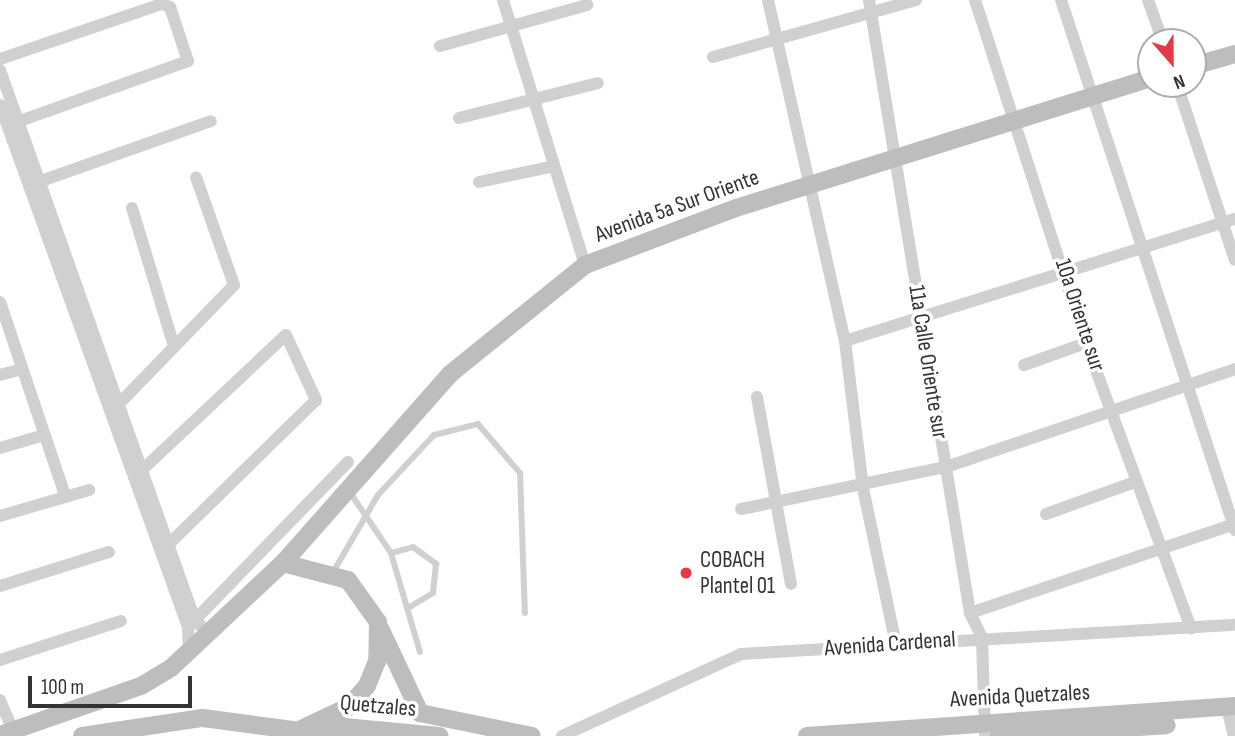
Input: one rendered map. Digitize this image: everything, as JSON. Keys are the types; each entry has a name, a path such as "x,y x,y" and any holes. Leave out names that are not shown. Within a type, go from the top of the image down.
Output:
{"main road":[{"path":"1207,61 1235,54"},
{"name":"Avenida 5a Sur Oriente","path":"4,734 141,686 189,653 283,563 450,374 585,265 810,187 894,163 1137,83"},
{"path":"283,563 332,574 360,592 378,622 420,713 532,736"},
{"path":"82,736 204,718 307,727 348,707 367,686 377,661 378,622"},
{"name":"Avenida Quetzales","path":"807,736 1232,717"},
{"name":"Avenida Quetzales","path":"999,736 1138,731 1232,717"},
{"name":"Quetzales","path":"307,727 338,736"},
{"name":"Quetzales","path":"307,727 439,736"}],"street":[{"path":"503,0 529,101 585,265"},
{"path":"768,0 845,341 863,488 897,643"},
{"name":"11a Calle Oriente sur","path":"869,0 970,612 982,638 984,729"},
{"path":"713,57 916,0"},
{"name":"10a Oriente sur","path":"975,0 1067,274 1086,343 1115,413 1159,552 1191,628"},
{"path":"970,612 1234,526 1146,247 1061,0"},
{"path":"1148,0 1158,28"},
{"path":"440,46 586,3"},
{"path":"0,59 162,4 170,7 188,61 9,124"},
{"path":"0,70 9,124 192,624 210,635"},
{"path":"459,118 598,83"},
{"path":"1182,98 1229,221 1235,260"},
{"path":"0,105 41,181 114,409 142,470 168,545 192,624 189,653"},
{"path":"41,181 211,121"},
{"path":"479,182 550,167"},
{"path":"114,409 234,285 196,177"},
{"path":"132,208 174,346"},
{"path":"845,341 1067,274 1229,221"},
{"path":"0,302 65,495"},
{"path":"142,470 286,335 316,400 168,545"},
{"path":"1024,365 1086,343"},
{"path":"0,375 22,369"},
{"path":"741,509 773,506 863,488 946,467 1115,413 1235,369"},
{"path":"757,397 773,506 791,584"},
{"path":"0,448 44,435"},
{"path":"192,624 266,552 348,462"},
{"path":"1046,514 1135,482"},
{"path":"0,516 89,490"},
{"path":"0,586 109,552"},
{"path":"266,552 283,563"},
{"path":"0,660 121,621"},
{"name":"Avenida Cardenal","path":"562,736 741,654 1235,625"},
{"path":"0,700 4,734"}],"lane":[{"path":"332,574 368,517 378,495 434,435 468,423 489,430 523,486 526,613"},
{"path":"348,490 391,553 420,652"},
{"path":"391,553 412,547 436,564 433,593 408,608"}],"place":[{"name":"COBACH Plantel 01","path":"686,573"}]}
